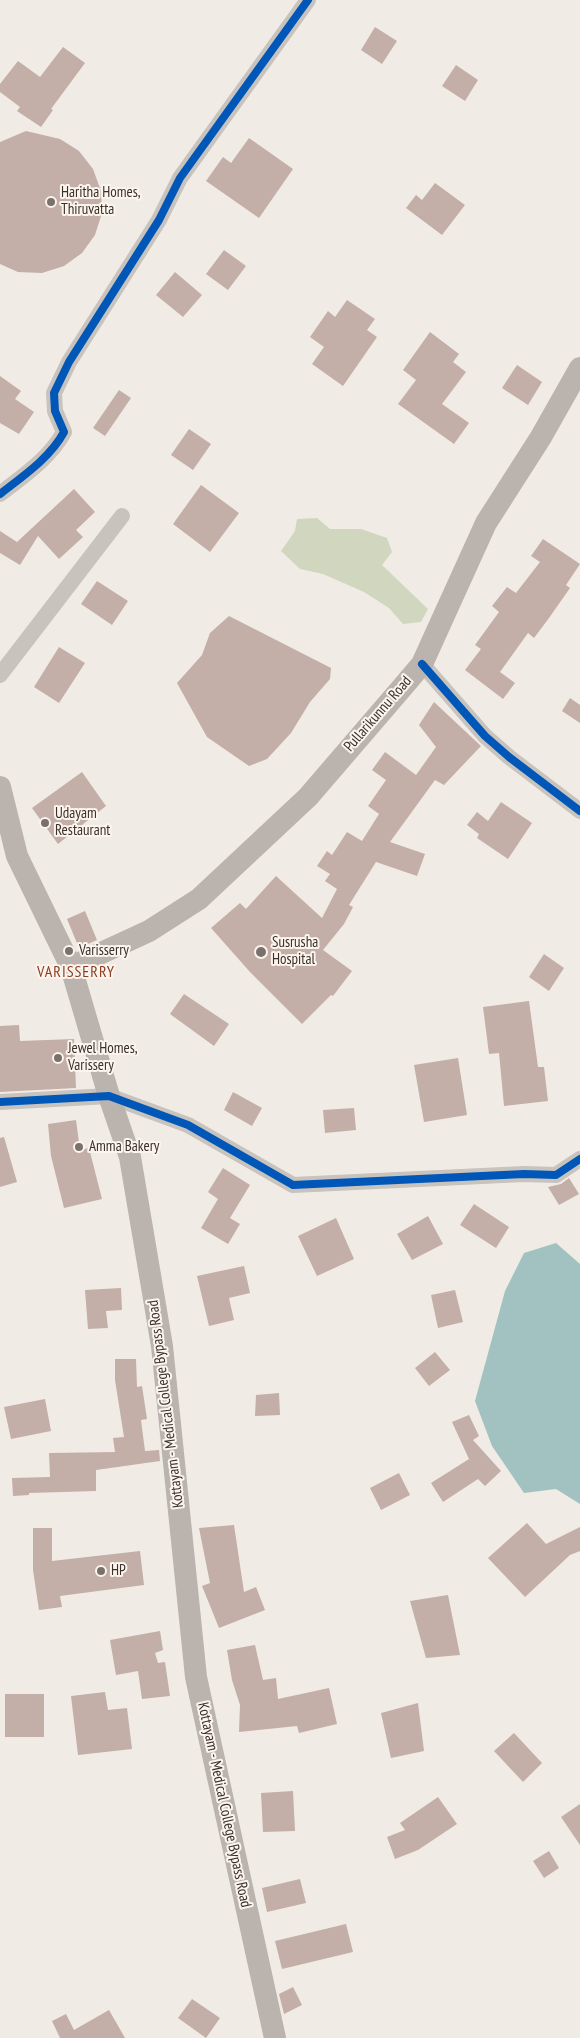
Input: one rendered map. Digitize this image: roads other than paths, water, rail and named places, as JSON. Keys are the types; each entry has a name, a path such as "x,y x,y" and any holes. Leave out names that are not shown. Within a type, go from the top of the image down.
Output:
{"main road":[{"name":"Pullarikunnu Road","path":"72,967 149,931 199,899 308,797 422,664 486,523 541,437 580,368"},
{"name":"Kottayam - Medical College Bypass Road","path":"0,787 17,856 72,967 130,1157 162,1346 196,1677 275,2038"}],"street":[{"path":"0,494 25,475 58,443 64,432 55,411 54,393 69,362 159,220 180,178 308,0"},
{"path":"0,675 122,516"},
{"path":"422,664 485,736 509,757 580,811"},
{"path":"0,1102 110,1096 188,1125 293,1185 524,1174 556,1176 580,1159"}],"water":[{"path":"556,1243 580,1264 580,1504 556,1489 524,1493 492,1446 475,1401 505,1291 524,1253"}],"place":[{"name":"Haritha Homes, Thiruvatta","path":"51,202"},
{"name":"Udayam Restaurant","path":"45,823"},
{"name":"Varisserry","path":"69,951"},
{"name":"Susrusha Hospital","path":"261,952"},
{"name":"Jewel Homes, Varissery","path":"58,1058"},
{"name":"Amma Bakery","path":"79,1147"},
{"name":"HP","path":"101,1571"}],"district":[{"name":"VARISSERRY","path":"76,972"}]}
